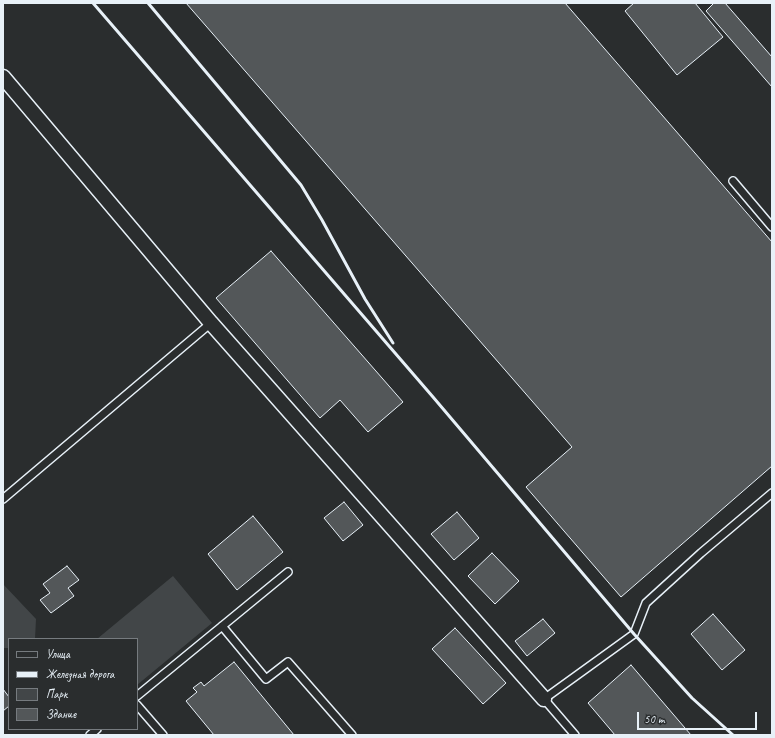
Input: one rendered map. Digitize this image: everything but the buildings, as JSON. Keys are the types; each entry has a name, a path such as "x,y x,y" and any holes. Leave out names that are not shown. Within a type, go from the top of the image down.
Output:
{"street":[{"path":"3,76 211,323 544,699"}],"lane":[{"path":"733,181 772,227"},
{"path":"3,499 211,323"},
{"path":"575,735 544,699 634,634 646,603 700,553 772,493"},
{"path":"138,695 288,572"},
{"path":"222,626 266,679 288,662 352,735"},
{"path":"138,706 163,735"}],"green space":[{"path":"173,576 212,623 138,684 138,638 98,638"},
{"path":"3,584 36,619 35,638 8,638 8,648 3,648"}],"railway":[{"path":"93,3 433,397 634,634 692,698 733,735"},
{"path":"148,3 301,185 365,299 393,343"}]}
